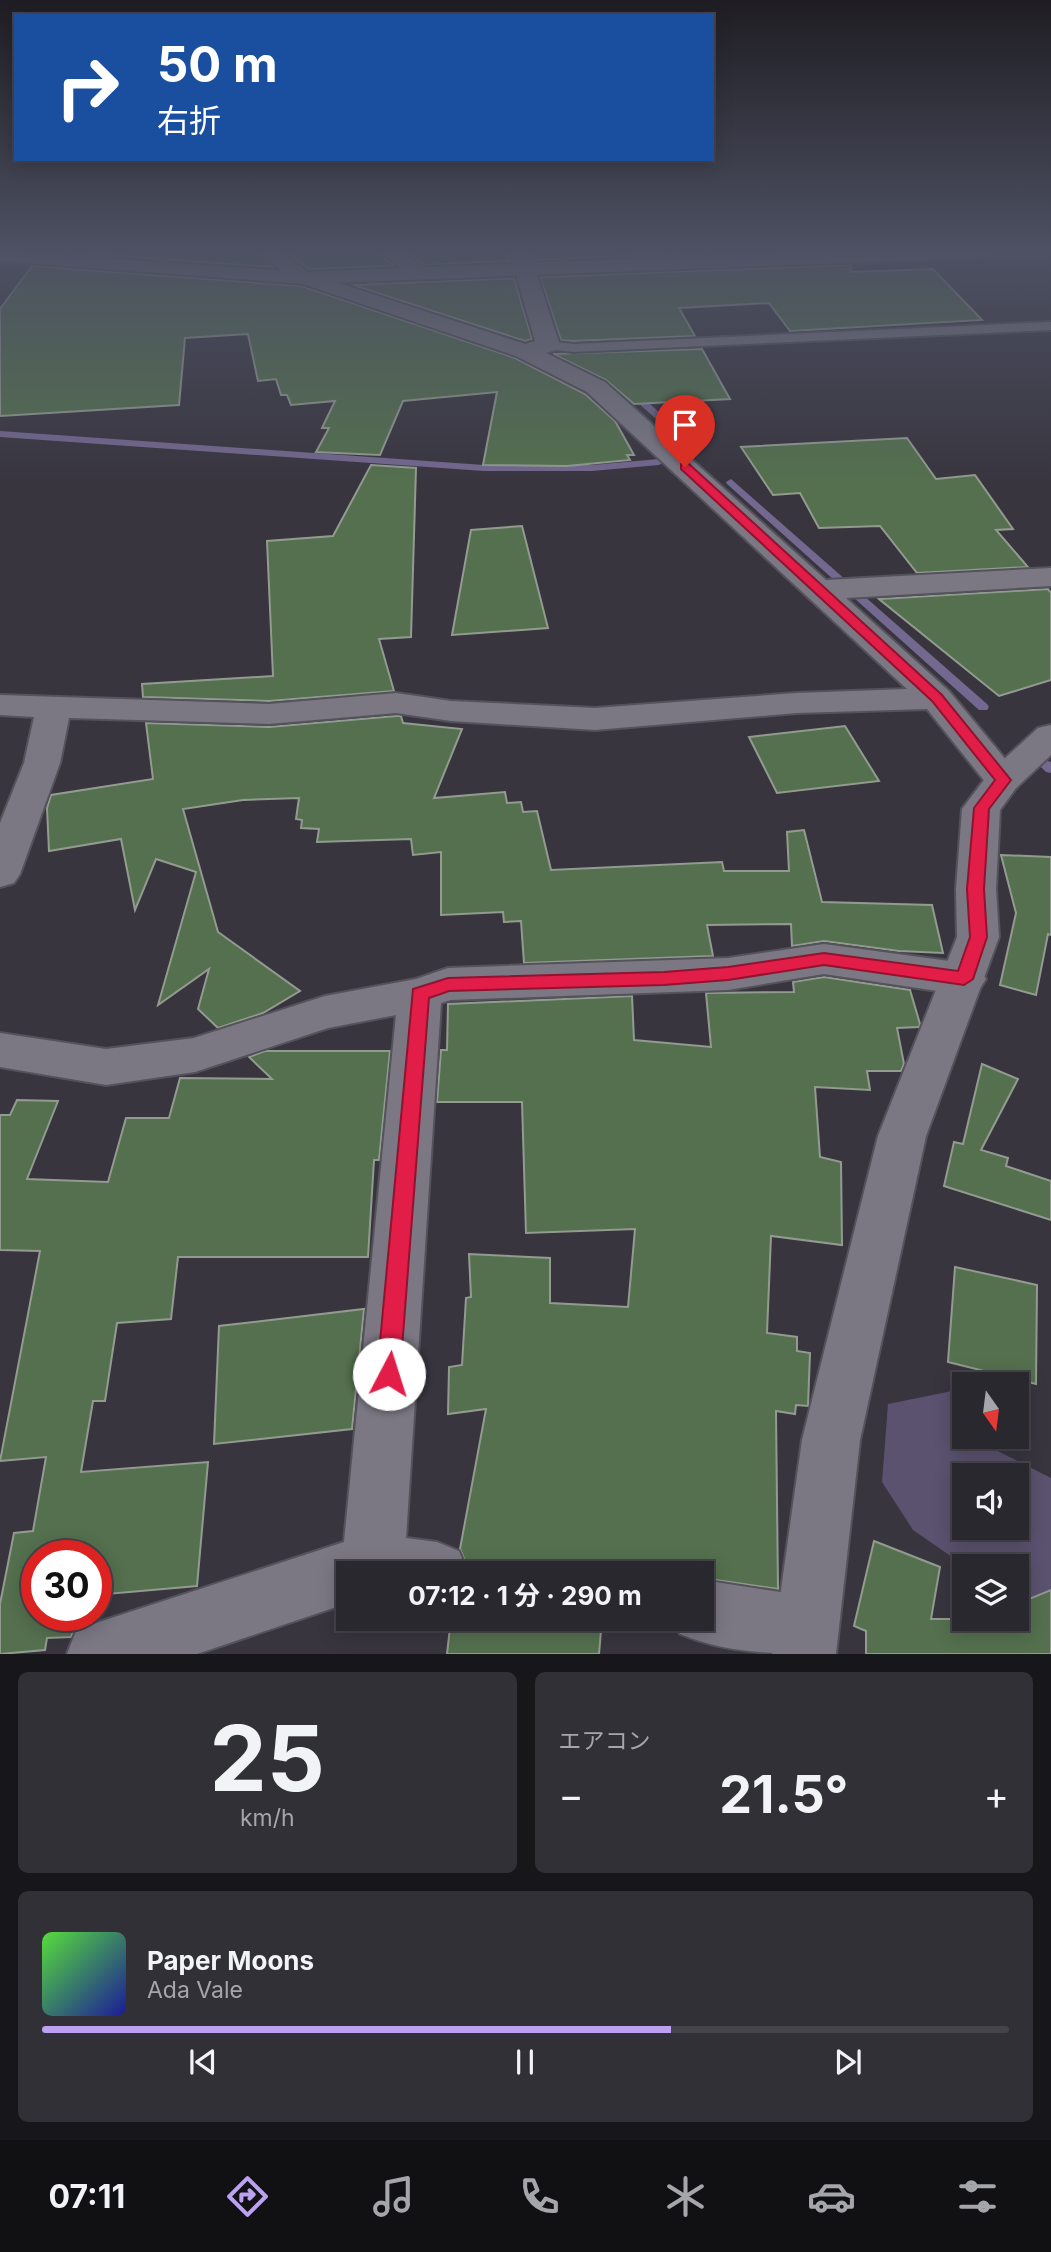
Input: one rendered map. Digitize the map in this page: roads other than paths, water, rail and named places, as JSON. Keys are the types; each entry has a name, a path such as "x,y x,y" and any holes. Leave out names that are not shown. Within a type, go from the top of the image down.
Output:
{"street":[{"path":"455,328 524,351 596,387 839,589 937,698 1003,780"},
{"path":"524,351 548,345 543,328"},
{"path":"839,589 1051,577"},
{"path":"0,705 53,709 269,714 396,703 451,711 595,719 797,704 937,698"},
{"path":"0,874 42,762 53,709"},
{"path":"714,1615 806,1641 831,1440 902,1136 978,937 976,889 981,808 1003,780 1050,741"},
{"path":"0,1050 106,1067 182,1057 326,1012 420,994 448,984 728,974 824,959 964,979"},
{"path":"373,1561 420,994"},
{"path":"99,1654 336,1576"}],"lane":[{"path":"548,345 573,348 1024,328"}],"waterway":[{"path":"631,392 693,447"},
{"path":"0,434 484,468 592,468 659,462"},
{"path":"731,482 983,707"},
{"path":"1045,764 1051,769"}]}
